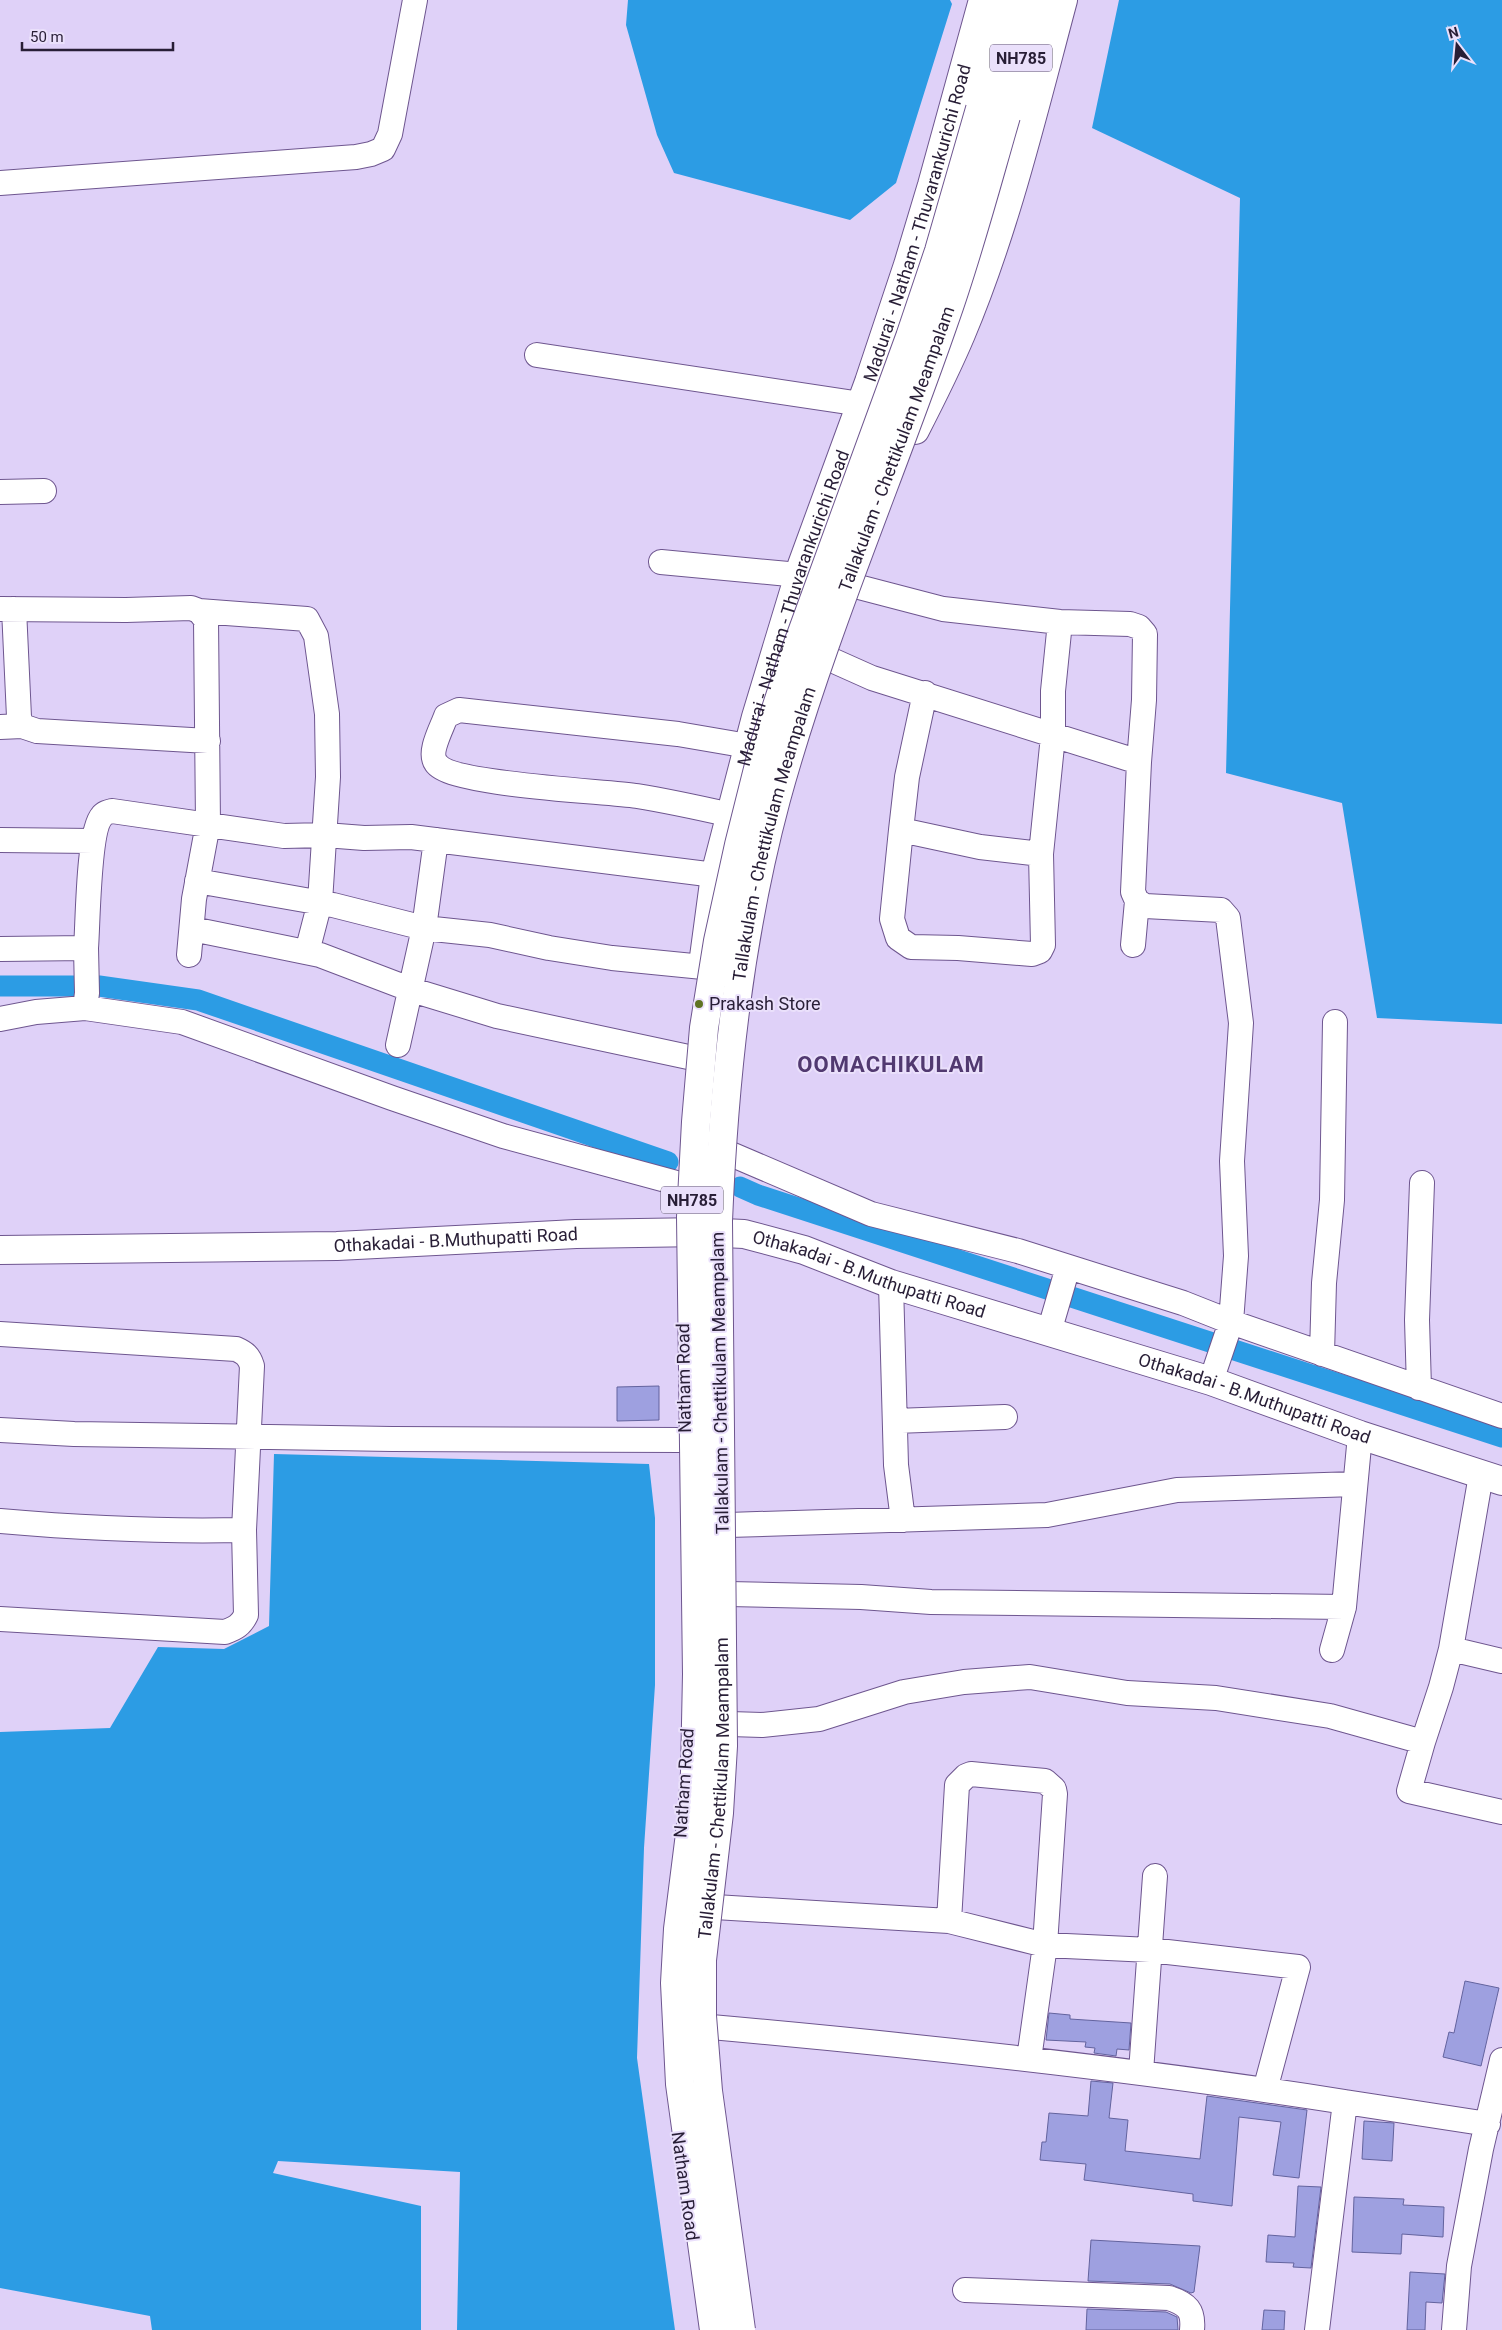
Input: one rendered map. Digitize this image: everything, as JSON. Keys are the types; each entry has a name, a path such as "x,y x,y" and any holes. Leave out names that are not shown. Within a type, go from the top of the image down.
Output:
{"main road":[{"name":"Madurai - Natham - Thuvarankurichi Road","path":"683,1232 684,1185 693,1058 715,875 748,746 799,575 861,404 932,185 983,0"},
{"name":"Tallakulam - Chettikulam Meampalam","path":"714,2330 680,2084 675,1983 678,1928 692,1818 695,1772 696,1654 692,1217 696,1122 704,1028 720,932 739,845 766,740 794,654 916,320 939,250 1010,0"},
{"name":"Tallakulam - Chettikulam Meampalam","path":"741,2330 708,2091 702,1988 707,1911 720,1813 723,1746 718,1221 721,1135 732,1025 748,923 783,775 837,612 945,320 1006,116 1037,0"},
{"path":"749,2330 715,2080 711,2028 710,1970 728,1794 730,1724 724,1232 728,1113 738,1020 758,896 792,756 825,657 889,485 961,334 984,273 1031,123 1063,0"},
{"name":"Natham Road","path":"683,1232 688,1757 670,1925 667,1976 667,2034 676,2123 705,2330"},
{"name":"Othakadai - B.Muthupatti Road","path":"0,1250 337,1246 576,1234 724,1232 753,1235 787,1245 891,1284 1211,1381 1360,1435 1491,1478"}],"street":[{"path":"0,183 356,157 377,152 383,149 390,134 415,0"},
{"path":"537,355 861,404"},
{"path":"0,492 44,491"},
{"path":"661,562 799,575"},
{"path":"851,585 943,609 1060,622 1140,626 1145,634 1144,700 1133,892 1137,901 1133,945"},
{"path":"208,741 36,731 11,727 19,717 7,608 126,610 191,608 200,611 307,619 316,636 327,714 328,776 320,902 308,952"},
{"path":"189,954 197,881 208,824 206,620 200,611"},
{"path":"925,693 907,777 901,830 892,919 898,938 911,947 958,948 1032,954 1040,951 1043,945 1041,854 1053,736 1053,691 1060,622"},
{"path":"825,657 872,678 925,693 1053,736 1139,762"},
{"path":"730,815 636,796 494,781 443,770 435,763 433,753 446,716 459,710 678,734 748,746"},
{"path":"86,1000 86,958 93,841 98,821 102,815 112,811 284,836 325,834 364,838 410,837 715,875"},
{"path":"901,830 980,847 1041,854"},
{"path":"0,840 93,841"},
{"path":"398,1045 412,990 424,928 436,840"},
{"path":"197,881 320,902 424,928 490,935 549,948 612,958 703,967"},
{"path":"1137,901 1145,906 1221,910 1228,918 1230,928 1241,1023 1232,1161 1236,1256 1226,1338 1211,1381"},
{"path":"192,929 320,955 412,990 497,1016 693,1058"},
{"path":"0,949 86,958"},
{"path":"0,1019 86,1000 182,1022 503,1136 684,1185"},
{"path":"1322,1354 1324,1282 1332,1200 1335,1022"},
{"path":"726,1152 871,1214 1018,1251 1063,1283 1183,1302 1226,1338 1322,1354 1502,1416"},
{"path":"1419,1388 1416,1320 1422,1183"},
{"path":"1049,1332 1063,1283"},
{"path":"891,1284 896,1465 903,1520"},
{"path":"0,1334 236,1349 245,1353 250,1358 252,1366 244,1530 246,1615 242,1623 236,1628 225,1632 0,1620"},
{"path":"895,1421 1005,1417"},
{"path":"0,1430 74,1434 513,1441 685,1440"},
{"path":"1332,1650 1344,1607 1360,1435"},
{"path":"1491,1478 1451,1649 1409,1791 1502,1812"},
{"path":"728,1525 1047,1515 1177,1490 1355,1484"},
{"path":"0,1521 118,1529 244,1530"},
{"path":"729,1594 861,1597 931,1602 1344,1607"},
{"path":"1451,1649 1502,1661"},
{"path":"730,1724 762,1725 819,1719 904,1692 964,1682 1030,1677 1128,1693 1216,1698 1330,1716 1423,1742"},
{"path":"949,1921 957,1785 966,1776 971,1774 1045,1781 1054,1789 1055,1794 1045,1945 1029,2059"},
{"path":"1141,2072 1155,1876"},
{"path":"715,1907 949,1921 1045,1945 1150,1950 1298,1967 1265,2090"},
{"path":"711,2028 897,2044 1141,2072 1488,2124"},
{"path":"1454,2330 1459,2266 1481,2149 1502,2060"},
{"path":"1317,2330 1345,2102"},
{"path":"965,2290 1169,2298 1184,2302 1190,2308 1193,2318 1192,2330"}],"water":[{"path":"628,0 950,0 952,4 896,183 850,220 674,173 657,135 626,25"},
{"path":"1119,0 1502,0 1502,1024 1377,1018 1342,803 1226,773 1240,198 1092,128"},
{"path":"274,1454 649,1464 655,1518 655,1685 644,1848 637,2058 675,2330 457,2330 460,2172 278,2161 273,2173 421,2206 421,2330 152,2330 150,2316 0,2288 0,1732 110,1728 158,1647 224,1649 269,1626"}],"building":[{"path":"659,1386 659,1420 617,1421 617,1387"},
{"path":"1465,1981 1499,1988 1481,2066 1443,2057 1449,2032 1454,2033"},
{"path":"1049,2013 1070,2015 1070,2019 1131,2023 1129,2050 1117,2049 1116,2056 1094,2053 1095,2048 1085,2047 1086,2042 1046,2040"},
{"path":"1091,2081 1113,2083 1109,2118 1128,2120 1125,2151 1200,2159 1207,2096 1307,2110 1299,2178 1273,2175 1281,2122 1239,2117 1232,2206 1193,2201 1193,2194 1084,2180 1086,2164 1040,2160 1042,2142 1046,2142 1049,2113 1088,2116"},
{"path":"1364,2121 1394,2123 1392,2161 1362,2159"},
{"path":"1298,2186 1321,2187 1311,2268 1293,2267 1294,2263 1266,2262 1268,2235 1295,2237"},
{"path":"1354,2197 1404,2199 1403,2205 1444,2207 1443,2237 1402,2234 1401,2254 1352,2252"},
{"path":"1091,2240 1200,2246 1194,2292 1191,2293 1170,2284 1088,2281"},
{"path":"1410,2272 1445,2274 1442,2303 1426,2302 1425,2330 1407,2330"},
{"path":"1087,2309 1166,2312 1177,2317 1178,2330 1086,2330"},
{"path":"1264,2310 1285,2311 1284,2330 1262,2330"}],"waterway":[{"path":"0,986 99,986 198,1000 668,1162"},
{"path":"740,1187 758,1195 1502,1437"}],"place":[{"name":"Prakash Store","path":"699,1004"}],"district":[{"name":"OOMACHIKULAM","path":"891,1064"}]}
